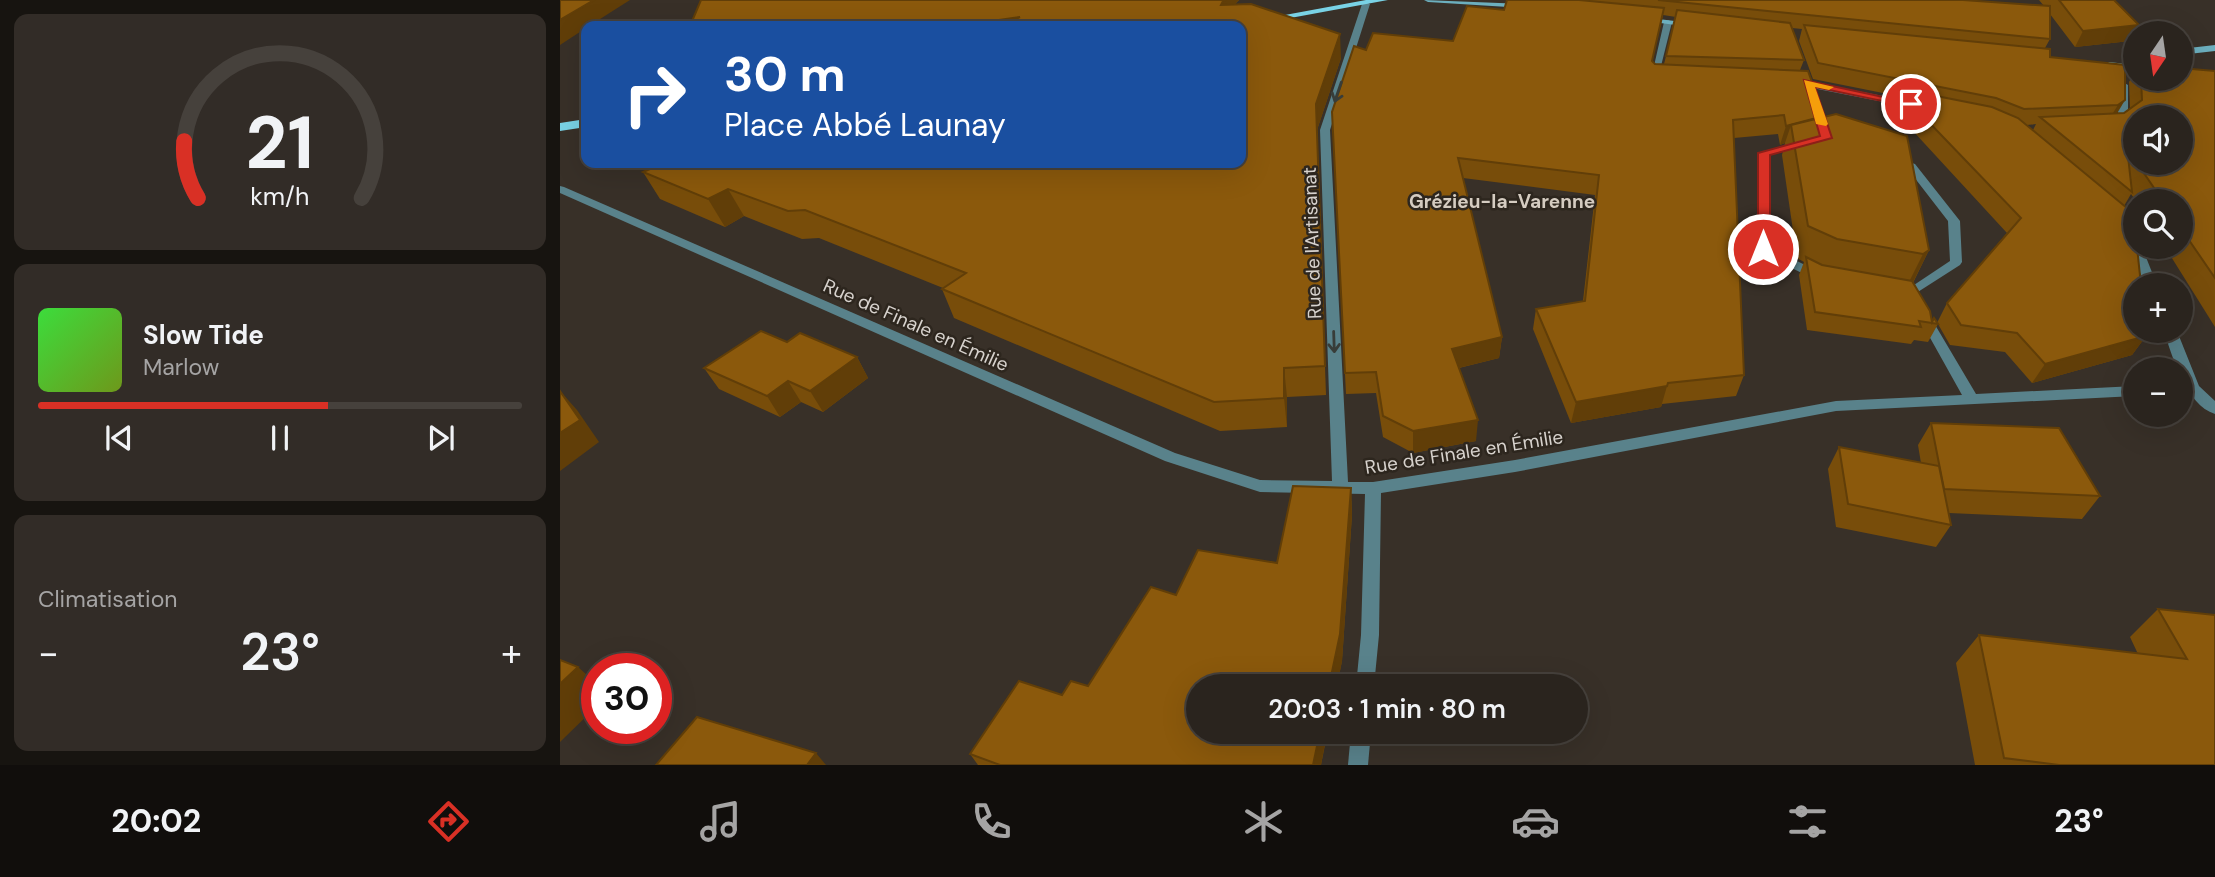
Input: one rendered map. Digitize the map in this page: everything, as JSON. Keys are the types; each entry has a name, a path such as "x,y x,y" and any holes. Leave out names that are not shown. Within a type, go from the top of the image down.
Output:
{"main road":[{"path":"1246,23 1383,0"},
{"path":"560,127 581,124"}],"street":[{"path":"1428,0 1530,7"},
{"name":"Rue de l'Artisanat","path":"1340,487 1325,130 1366,4"},
{"path":"1640,19 1695,25"},
{"path":"1667,78 1654,77 1668,22"},
{"path":"2193,51 2215,48"},
{"path":"2097,64 2123,67"},
{"path":"1804,71 1812,94"},
{"path":"1783,82 1808,83 1924,107"},
{"path":"2097,128 2111,127 2123,119 2123,91"},
{"path":"1910,293 1956,262 1954,221 1911,166 1825,132 1764,153 1763,249 1820,277 1910,293 1972,399"},
{"name":"Rue de Finale en Émilie","path":"560,189 1170,457 1260,486 1373,488 1515,466 1836,406 2123,392"},
{"path":"2193,392 2215,409"},
{"path":"1367,674 1373,488"},
{"path":"1358,765 1360,744"}],"building":[{"path":"560,0 594,0 560,20"},
{"path":"701,0 1226,0 1221,5 1251,4 1340,34 1316,104 1325,366 1284,368 1284,398 1214,402 942,289 966,273 805,210 788,211 728,189 708,199 643,172 652,168 1246,168 1246,21 1011,21 1020,17 992,21 692,21"},
{"path":"1507,0 1579,0 1664,8 1652,61 1655,64 1808,71 1824,116 1786,126 1784,115 1733,120 1744,375 1668,383 1667,386 1576,402 1536,309 1585,301 1599,175 1458,158 1502,337 1452,349 1478,420 1413,431 1383,416 1376,372 1345,373 1332,112 1354,46 1366,50 1373,33 1453,41 1467,6 1504,10"},
{"path":"1658,0 1963,0 2050,6 2050,39"},
{"path":"2059,0 2114,0 2135,21 2123,21 2123,27 2083,31"},
{"path":"1677,10 1790,23 1804,60 1666,56"},
{"path":"1804,25 2050,49 2050,57 2123,65 2125,100 2118,105 2024,109 1996,98 1818,63"},
{"path":"2193,69 2215,71 2215,278 2193,246 2193,189 2155,189 2145,175 2193,175 2193,105 2135,105 2142,100 2142,91 2193,91"},
{"path":"1896,88 1992,107 2018,118 2123,205 2123,259 2138,259 2140,273 2123,273 2123,342 2045,364 2017,333 1961,325 1947,303 2021,218"},
{"path":"2123,113 2123,175 2130,175 2132,189 2128,189 2040,117"},
{"path":"1836,114 1907,136 1929,250 1923,254 1837,239 1808,226 1791,125"},
{"path":"1806,257 1822,265 1912,281 1930,311 1932,322 1934,318 1938,324 1919,321 1921,327 1815,312"},
{"path":"761,331 787,342 800,333 857,357 810,391 788,381 767,396 704,368"},
{"path":"560,391 580,420 560,433"},
{"path":"1931,423 2059,428 2100,496 1944,489"},
{"path":"1839,447 1939,466 1951,525 1848,504"},
{"path":"1293,486 1351,488 1340,634 1332,674 1186,674 1186,744 1317,744 1313,765 1000,765 970,754 1019,681 1062,695 1071,681 1088,686 1151,587 1176,595 1198,550 1277,563"},
{"path":"2158,609 2215,615 2215,765 2059,765 2004,758 1979,635 2187,659"},
{"path":"560,660 578,667 560,684"},
{"path":"697,717 816,753 807,765 656,765"}],"slow traffic":[{"path":"1822,124 1808,83 1829,87"}],"district":[{"name":"Grézieu-la-Varenne","path":"1502,201"}],"route":[{"path":"1763,249 1764,153 1827,138 1808,83 1911,104"}]}
